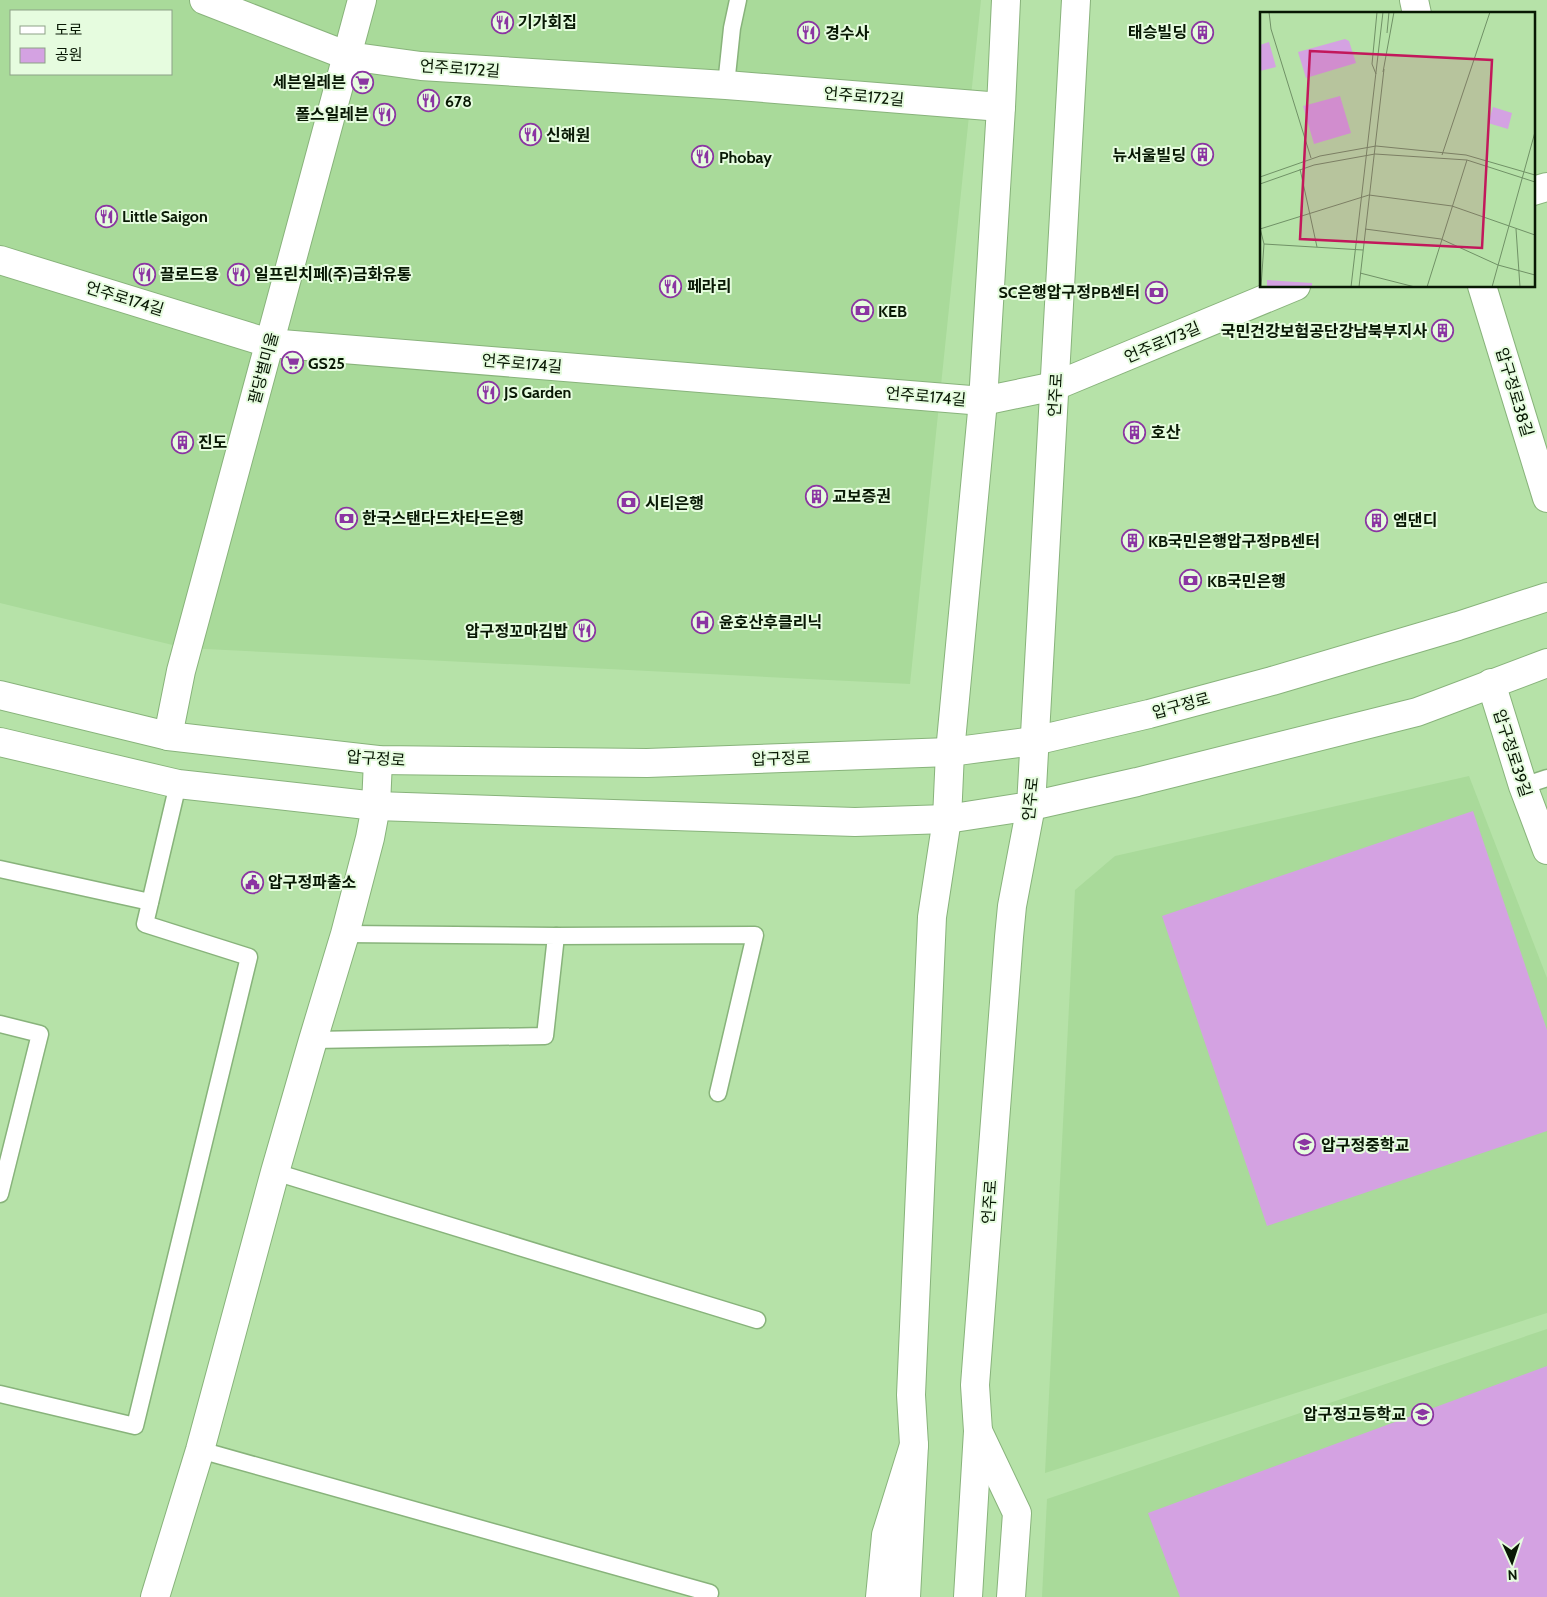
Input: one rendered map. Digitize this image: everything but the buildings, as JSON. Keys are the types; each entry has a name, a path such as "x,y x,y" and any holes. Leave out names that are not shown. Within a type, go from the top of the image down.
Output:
{"main road":[{"name":"언주로172길","path":"204,0 348,56 421,66 726,85 1001,107"},
{"name":"팔당별미울","path":"168,736 181,671 362,0"},
{"path":"906,1597 914,1445 911,1395 930,944 946,819 950,752 983,401 1006,0"},
{"name":"언주로","path":"968,1597 978,1431 975,1385 1012,906 1031,806 1076,0"},
{"path":"1534,192 1547,186"},
{"name":"언주로174길","path":"0,260 269,342 983,401 1055,386"},
{"name":"언주로173길","path":"1055,386 1291,288"},
{"name":"압구정로38길","path":"1483,288 1547,498"},
{"name":"압구정로","path":"0,695 168,736 378,760 646,763 950,752 1034,741 1272,681 1458,626 1547,597"},
{"path":"0,742 178,784 376,806 855,822 946,819 1031,806 1137,782 1417,712 1547,663"},
{"name":"압구정로39길","path":"1491,683 1535,782 1547,850"},
{"path":"154,1597 200,1450 275,1172 345,934 370,838 376,806 378,760"},
{"path":"978,1431 1017,1513 1011,1597"},
{"path":"880,1597 886,1535 914,1445"}],"lane":[{"path":"726,85 732,28 738,0"},
{"path":"0,1394 135,1426 249,957 145,924 178,784"},
{"path":"0,869 150,902"},
{"path":"345,934 755,935 718,1093"},
{"path":"313,1040 545,1036 556,936"},
{"path":"0,1024 40,1034 0,1194"},
{"path":"275,1172 757,1320"},
{"path":"200,1450 710,1593"}],"shaded area":[{"path":"0,0 981,0 910,684 185,648 0,603"},
{"name":"압구정중학교","path":"1469,776 1547,978 1547,1313 1045,1473 1075,890 1115,856"},
{"name":"압구정고등학교","path":"1547,1329 1547,1597 1042,1597 1047,1499"}],"green space":[{"path":"1473,811 1547,1030 1547,1131 1267,1226 1162,916"},
{"name":"압구정고등학교","path":"1547,1366 1547,1597 1180,1597 1148,1513"}],"place":[{"name":"기가회집","path":"502,22"},
{"name":"태승빌딩","path":"1203,32"},
{"name":"경수사","path":"809,33"},
{"name":"세븐일레븐","path":"362,82"},
{"name":"678","path":"429,101"},
{"name":"폴스일레븐","path":"385,114"},
{"name":"신해원","path":"530,135"},
{"name":"뉴서울빌딩","path":"1202,155"},
{"name":"Phobay","path":"703,157"},
{"name":"Little Saigon","path":"106,216"},
{"name":"끌로드용","path":"144,274"},
{"name":"일프린치페(주)금화유통","path":"238,274"},
{"name":"페라리","path":"671,286"},
{"name":"SC은행압구정PB센터","path":"1156,292"},
{"name":"KEB","path":"862,311"},
{"name":"국민건강보험공단강남북부지사","path":"1443,331"},
{"name":"GS25","path":"292,363"},
{"name":"JS Garden","path":"488,392"},
{"name":"호산","path":"1135,432"},
{"name":"진도","path":"182,442"},
{"name":"교보증권","path":"816,496"},
{"name":"시티은행","path":"629,503"},
{"name":"한국스탠다드차타드은행","path":"346,518"},
{"name":"엠댄디","path":"1377,520"},
{"name":"KB국민은행압구정PB센터","path":"1132,541"},
{"name":"KB국민은행","path":"1191,581"},
{"name":"윤호산후클리닉","path":"703,622"},
{"name":"압구정꼬마김밥","path":"584,631"},
{"name":"압구정파출소","path":"252,882"},
{"name":"압구정중학교","path":"1305,1145"},
{"name":"압구정고등학교","path":"1422,1414"}]}
